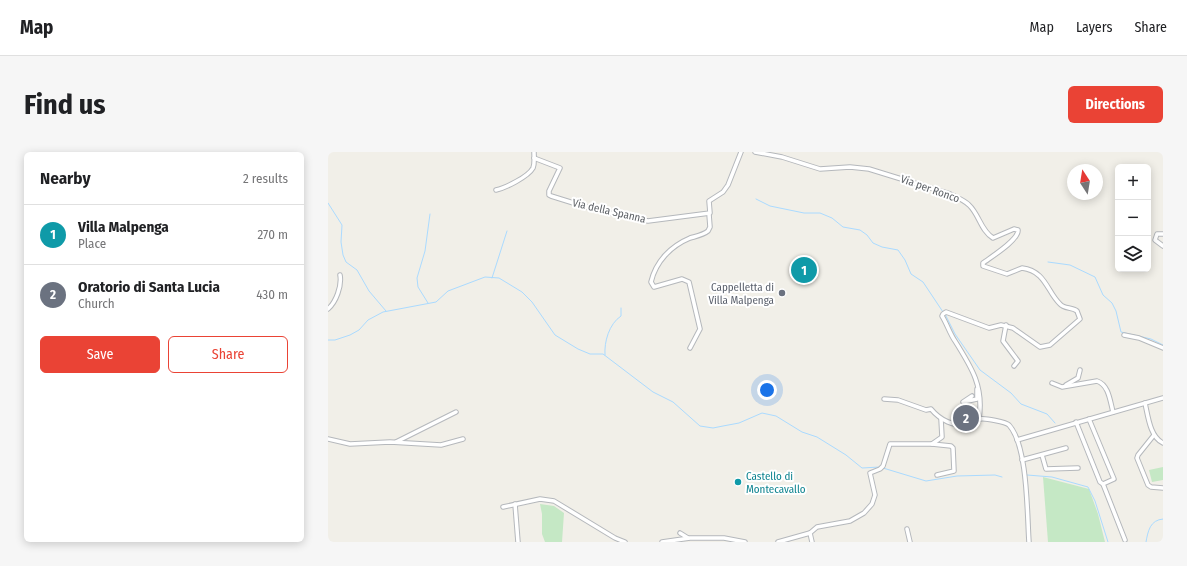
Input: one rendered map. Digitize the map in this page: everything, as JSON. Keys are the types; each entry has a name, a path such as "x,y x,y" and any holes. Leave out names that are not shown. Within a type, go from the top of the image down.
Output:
{"street":[{"path":"496,190 505,188 530,171 534,158 534,152"},
{"path":"690,348 700,329 689,282 682,279 654,287 651,282 658,264 666,254 686,240 708,231 710,227 709,214 711,211 709,201 723,192 728,185 741,152"},
{"name":"Via per Ronco","path":"755,152 782,157 820,169 860,167 950,194 961,200 974,212 987,233 993,238 1017,228 1019,232 1017,235 993,258 983,263 983,266 1007,274 1022,268 1033,272 1048,285 1062,306 1077,311 1080,319 1050,346 1044,348 1040,347 1018,331 1006,326"},
{"name":"Via della Spanna","path":"534,158 560,168 548,191 549,195 551,196 596,210 648,221 709,214"},
{"path":"1163,234 1157,234 1155,240 1163,246"},
{"path":"328,309 332,306 339,289 341,281 340,275"},
{"path":"979,419 981,398 977,383 970,366 954,341 942,316 944,313 989,328 1006,326 1003,341 1018,361 1014,366"},
{"path":"1124,335 1139,338 1163,348"},
{"path":"1066,386 1078,378 1080,370"},
{"path":"1052,383 1059,387 1097,381 1101,382 1108,393 1113,412"},
{"path":"972,396 963,402 978,399 977,383"},
{"path":"1017,440 1163,398"},
{"path":"884,399 898,400 926,410 931,409 941,419 965,425 970,425 979,419 1006,423 1009,425 1017,440 1022,460 1029,542"},
{"path":"1145,403 1154,435 1158,441 1163,443"},
{"path":"395,442 456,412"},
{"path":"932,444 942,437 941,419"},
{"path":"1089,419 1114,479 1104,484"},
{"path":"1076,422 1100,482 1104,484 1125,540"},
{"path":"1154,435 1138,455 1138,458 1148,485 1151,487 1163,488"},
{"path":"328,439 350,444 395,442 441,445 463,439"},
{"path":"778,542 810,533 817,527 843,523 864,514 872,504 875,495 870,473 882,467 892,443 951,446 953,448 954,471 937,475"},
{"path":"1022,460 1066,448"},
{"path":"1042,455 1046,468 1078,468"},
{"path":"503,507 540,499 554,501 615,538 625,542"},
{"path":"515,504 518,542"},
{"path":"907,529 910,542"},
{"path":"680,533 688,538"},
{"path":"810,533 812,542"},
{"path":"662,542 688,538 724,538 745,542"}],"green space":[{"path":"1163,467 1163,480 1152,482 1149,470"},
{"path":"1043,477 1089,489 1098,514 1105,542 1048,542"},
{"path":"540,504 554,506 564,513 562,542 545,542 542,534 542,514"}],"waterway":[{"path":"756,199 770,206 804,213 820,213 832,218 843,227 860,230 867,235 873,243 882,247 898,250 905,260 911,274 923,282 943,312"},
{"path":"328,203 342,225 341,242 343,255 346,262 357,270 369,291 386,311"},
{"path":"428,303 418,287 417,278 425,251 430,214"},
{"path":"492,278 507,231"},
{"path":"1048,262 1070,265 1095,277 1103,295 1112,303 1116,311 1121,332 1151,339 1163,345"},
{"path":"328,340 335,340 350,335 359,330 368,320 383,312 436,302 448,291 485,277 499,278 522,292 532,302 555,335 578,349 590,354 603,354 653,392 673,402 700,426 713,428 739,423 762,413 776,416 802,432 817,437 846,455 862,468 880,467"},
{"path":"605,355 605,345 610,328 621,316 621,308"},
{"path":"945,314 955,334 980,370 1011,393 1021,404 1047,414 1055,423"},
{"path":"883,468 926,481 957,476 995,475 1002,477"},
{"path":"1027,475 1052,477 1088,487 1095,501 1108,542"},
{"path":"1146,542 1152,524 1155,521 1163,519"}],"place":[{"name":"Villa Malpenga","path":"804,270"},
{"name":"Cappelletta di Villa Malpenga","path":"782,293"},
{"name":"Oratorio di Santa Lucia","path":"966,418"},
{"name":"Castello di Montecavallo","path":"738,482"}]}
